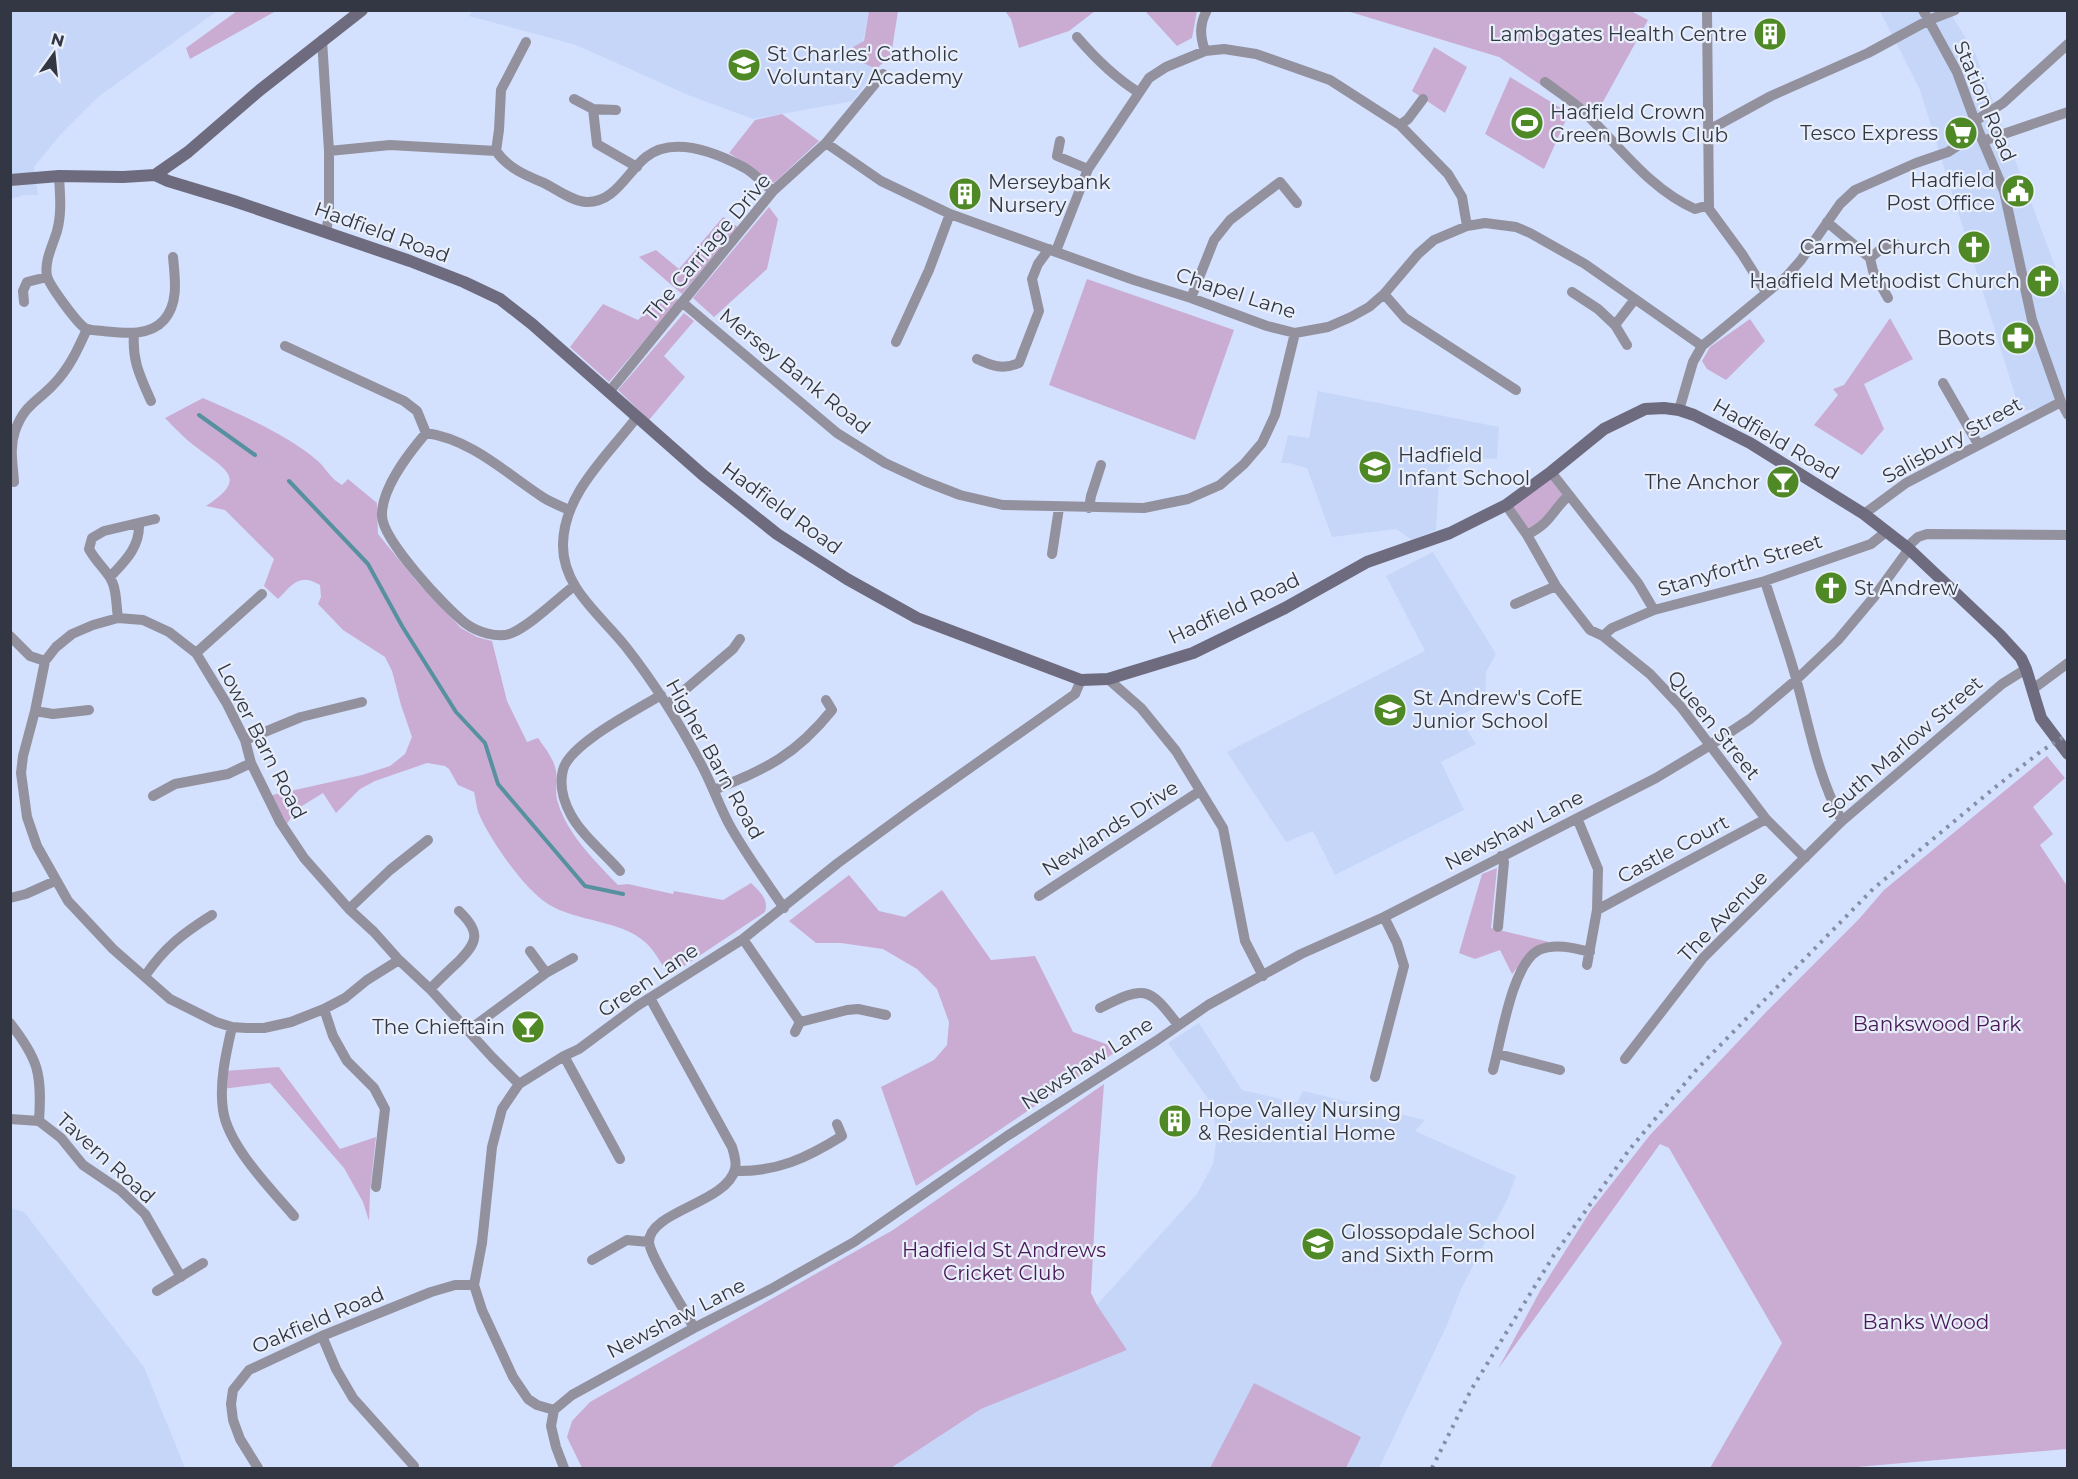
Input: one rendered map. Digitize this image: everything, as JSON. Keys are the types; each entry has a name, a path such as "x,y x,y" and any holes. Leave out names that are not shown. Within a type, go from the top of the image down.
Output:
{"street":[{"path":"10,180 59,176 155,175 188,152 322,40 362,10"},
{"path":"1205,51 1200,36 1202,19 1207,10"},
{"path":"1707,10 1709,207 1766,292"},
{"path":"1710,130 1771,96 1868,53 1926,15 1955,10"},
{"name":"Station Road","path":"1926,15 1957,72 2004,191 2032,320 2067,415"},
{"path":"1077,37 1119,80 1138,92"},
{"path":"322,40 329,151 329,215 326,232"},
{"path":"526,42 510,69 500,94 496,151 505,163 584,202 601,200 614,191 646,157 664,147 682,146 718,156 746,169 773,191"},
{"path":"1679,410 1693,362 1702,346 1787,276 1840,204 1855,190 1916,163 1948,152 1979,132 2003,103 2067,44"},
{"path":"977,359 995,367 1009,367 1019,363 1040,311 1032,279 1038,264 1053,250 1088,169 1149,78 1166,67 1205,51 1224,49 1256,54 1330,80 1400,125 1448,174 1462,197 1467,226"},
{"name":"The Carriage Drive","path":"609,392 773,191 826,143 883,74"},
{"path":"1545,82 1581,109 1635,164 1682,204 1695,209 1709,207"},
{"path":"574,99 593,109 616,110"},
{"path":"1400,125 1408,119 1423,99"},
{"path":"593,109 597,144 637,167"},
{"path":"1979,132 2067,112"},
{"path":"1060,141 1057,156 1088,169"},
{"name":"Chapel Lane","path":"826,143 881,181 950,214 1134,280 1295,333 1328,327 1369,307 1434,240 1467,226 1485,223 1500,224 1530,232 1585,264 1702,346"},
{"path":"329,151 390,145 496,151"},
{"name":"Hadfield Road","path":"155,175 326,232 453,278 501,299 703,475 777,534 847,579 917,618 1081,680 1108,679 1193,653 1285,608 1367,562 1450,533 1506,505 1604,429 1627,416 1645,409 1679,410 1750,442 1864,514 1908,548 2000,635 2021,658 2043,722 2067,754"},
{"path":"59,176 60,208 57,231 49,251 47,277 71,314 87,329 134,334 150,330 164,320 172,306 175,286 173,257"},
{"path":"1191,297 1214,240 1230,220 1280,182 1297,203"},
{"path":"896,342 929,270 950,214"},
{"path":"1827,222 1870,258 1888,298"},
{"path":"1870,258 1881,249 1896,244"},
{"path":"24,302 22,291 27,282 47,277"},
{"path":"1572,292 1598,309 1615,325 1627,345"},
{"path":"1384,294 1405,318 1516,390"},
{"path":"1615,325 1635,299"},
{"name":"Mersey Bank Road","path":"683,303 837,433 885,463 960,495 1003,505 1059,508 1144,508 1188,499 1220,485 1244,464 1262,442 1275,415 1295,333"},
{"path":"14,482 11,454 15,431 28,405 52,386 65,370 76,354 87,329"},
{"path":"134,334 135,365 151,400"},
{"path":"285,346 404,401 417,411 426,433"},
{"path":"1943,383 1978,444"},
{"name":"Salisbury Street","path":"1864,514 1906,483 2061,402"},
{"name":"Higher Barn Road","path":"637,417 579,490 569,510 563,545 565,564 574,586 622,642 661,695 714,790 728,822 784,908"},
{"path":"426,433 447,437 475,451 547,500 569,510"},
{"path":"426,433 398,471 383,505 382,519 391,539 413,568 451,609 476,630 487,634 512,634 574,586"},
{"path":"1089,508 1101,465"},
{"path":"1551,472 1638,583 1654,610"},
{"path":"1527,535 1550,520 1569,495"},
{"name":"Queen Street","path":"1506,505 1527,535 1556,586 1590,630 1603,636 1658,682 1681,706 1766,819 1805,858"},
{"path":"1052,554 1059,508"},
{"path":"117,618 116,592 110,577 89,549 92,538 104,531 155,519"},
{"path":"110,577 133,551 140,535 139,524"},
{"name":"Stanyforth Street","path":"1603,636 1612,628 1654,610 1765,581 1871,544 1887,531"},
{"path":"1908,548 1918,537 1927,534 2067,535"},
{"name":"Newshaw Lane","path":"554,1410 580,1390 771,1289 854,1242 1007,1136 1208,1005 1301,954 1384,917 1501,855 1656,778 1709,746 1750,719 1796,680 1846,631 1875,597 1908,548"},
{"path":"1765,581 1796,680 1828,796 1842,821"},
{"path":"1515,604 1556,586"},
{"path":"196,653 262,594"},
{"name":"Lower Barn Road","path":"45,661 56,647 72,634 117,618 143,620 170,632 196,653 227,704 245,740 251,763 280,822 303,858 349,909 430,989 519,1084"},
{"path":"10,636 30,656 45,661 35,711 16,774 37,846 69,901 114,949 170,999 194,1012 232,1027 264,1028 291,1022 324,1010 399,960"},
{"path":"667,705 733,649 740,639"},
{"path":"2033,689 2067,663"},
{"name":"South Marlow Street","path":"1805,858 1842,821 2001,684 2026,669"},
{"name":"Newlands Drive","path":"1108,679 1141,708 1176,751 1222,828 1245,941 1263,976"},
{"name":"Green Lane","path":"554,1410 528,1399 513,1377 482,1310 474,1285 482,1243 492,1147 502,1109 519,1084 579,1049 651,998 743,939 913,807 1075,694 1081,680"},
{"path":"620,871 572,816 564,798 563,770 568,759 584,743 661,695"},
{"path":"714,790 763,770 793,751 815,732 832,711 826,700"},
{"path":"245,740 301,717 362,702"},
{"path":"35,711 53,714 89,710"},
{"path":"153,796 175,784 228,774 251,763"},
{"name":"Newlands Drive","path":"1039,896 1200,791"},
{"path":"1577,818 1598,869 1598,910 1587,965"},
{"name":"Castle Court","path":"1598,910 1766,819"},
{"path":"349,909 390,870 428,840"},
{"path":"1498,927 1504,862 1501,855"},
{"name":"The Avenue","path":"1625,1059 1703,958 1805,858"},
{"path":"10,898 56,881"},
{"path":"430,989 471,948 474,937 473,929 459,910"},
{"path":"145,976 159,955 182,934 212,915"},
{"path":"1375,1077 1404,966 1397,943 1384,917"},
{"path":"743,939 798,1027 847,1010 858,1009 886,1015"},
{"path":"1493,1070 1516,982 1528,959 1539,950 1552,946 1590,952"},
{"path":"530,951 546,973"},
{"path":"469,1030 546,973 573,958"},
{"path":"1100,1008 1129,994 1143,992 1153,995 1178,1025"},
{"path":"651,998 732,1147 736,1161 735,1171 728,1183 711,1195 671,1216 655,1227 650,1235 652,1255 694,1328"},
{"path":"324,1010 333,1036 347,1061 374,1088 385,1109 376,1187"},
{"path":"10,1023 28,1045 39,1072 41,1094 39,1121"},
{"path":"232,1027 222,1089 223,1112 232,1135 252,1167 294,1216"},
{"path":"1498,1054 1560,1070"},
{"path":"564,1056 620,1159"},
{"name":"Tavern Road","path":"10,1119 39,1121 61,1138 83,1165 120,1190 145,1214 181,1277"},
{"path":"735,1171 756,1172 779,1167 815,1153 842,1136 837,1124"},
{"path":"592,1260 627,1240 650,1242"},
{"path":"157,1291 203,1263"},
{"name":"Oakfield Road","path":"258,1468 240,1439 233,1420 231,1404 233,1390 249,1370 322,1336 431,1292 455,1285 474,1285"},
{"path":"322,1336 336,1369 353,1398 414,1466"},
{"path":"554,1410 551,1426 564,1468"}],"shaded area":[{"name":"St Charles' Catholic Voluntary Academy","path":"473,10 869,11 859,61 876,69 853,101 753,119 688,95 576,45 469,16"},
{"path":"11,11 217,11 98,97 61,134 34,167 38,195 24,195 11,199"},
{"path":"1880,11 1949,11 1975,53 2067,298 2067,404 2020,411 1920,90"},
{"name":"Hadfield Infant School","path":"1318,391 1499,427 1497,459 1466,458 1450,465 1439,481 1436,530 1412,540 1396,529 1332,537 1307,468 1281,463 1288,435 1309,438"},
{"name":"St Andrew's CofE Junior School","path":"1433,552 1496,654 1486,672 1485,700 1482,705 1458,716 1476,744 1441,762 1464,810 1335,875 1313,831 1286,842 1227,752 1425,651 1386,576"},
{"name":"Glossopdale School and Sixth Form","path":"1199,1023 1242,1090 1297,1103 1303,1091 1425,1120 1415,1131 1516,1176 1508,1198 1461,1289 1447,1325 1379,1468 891,1468 981,1409 1127,1350 1097,1305 1197,1194 1213,1164 1217,1136 1212,1104 1168,1043"},
{"path":"11,1208 24,1212 144,1367 185,1468 11,1468"}],"green space":[{"path":"1629,10 1648,20 1593,120 1499,57 1347,11"},
{"path":"237,11 276,11 190,59 186,48"},
{"path":"869,11 898,11 891,56 876,69 859,61 853,47 864,41"},
{"path":"1005,11 1095,11 1069,31 1019,48 1011,19"},
{"path":"1145,11 1197,11 1192,38 1177,46"},
{"path":"1434,47 1467,67 1445,113 1412,91"},
{"name":"Hadfield Crown Green Bowls Club","path":"1510,77 1569,113 1544,169 1485,134"},
{"path":"782,114 819,141 774,183 729,153 755,120"},
{"path":"769,207 778,219 767,269 714,317 693,298"},
{"path":"723,217 738,227 682,294 639,257 656,250 679,269"},
{"path":"1087,279 1234,330 1195,440 1049,385"},
{"path":"665,293 679,300 609,382 570,347 603,304 638,320"},
{"path":"684,313 694,321 664,356 685,377 649,420 618,390"},
{"path":"1890,318 1913,359 1864,384 1884,429 1862,455 1814,425 1838,395 1833,389 1844,385"},
{"path":"1750,319 1765,341 1726,380 1707,369 1702,361 1710,347"},
{"path":"203,398 293,443 319,462 338,483 342,485 348,479 377,503 378,534 418,583 461,628 477,637 492,641 507,701 527,742 538,738 553,762 557,799 568,826 583,847 618,885 628,884 673,894 674,891 723,900 751,883 765,899 765,912 669,976 652,950 635,935 611,925 559,910 539,897 519,876 491,837 477,809 474,792 458,785 445,766 427,763 375,781 360,789 336,813 323,793 297,809 284,828 268,796 362,775 390,766 405,754 412,737 392,671 385,657 343,630 318,604 321,597 320,585 313,581 296,582 278,599 264,586 274,559 225,510 206,506 227,488 230,481 228,475 224,468 188,440 165,418"},
{"path":"1550,477 1565,495 1548,516 1528,530 1510,505"},
{"path":"2047,756 2065,778 2033,807 2053,834 2040,845 2067,886 2067,1449 1845,1468 1710,1468 1782,1343 1669,1148 1660,1144 1498,1369 1540,1291 1591,1210 1650,1135 1768,1010 1859,919 1884,890"},
{"path":"1497,868 1491,928 1549,942 1532,950 1512,974 1500,950 1475,959 1459,953 1482,874"},
{"path":"849,875 879,911 905,917 942,890 991,960 1035,956 1073,1032 1120,1049 916,1186 881,1087 934,1060 947,1045 949,1022 937,989 917,969 883,949 841,943 816,943 789,921"},
{"path":"279,1067 340,1149 376,1137 369,1221 363,1202 344,1168 270,1083 222,1089 224,1071"},
{"name":"Hadfield St Andrews Cricket Club","path":"1104,1084 1091,1293 1127,1350 981,1409 891,1468 582,1468 567,1437 572,1421 590,1402 893,1230"},
{"path":"1254,1383 1361,1437 1346,1468 1210,1468"}],"waterway":[{"path":"199,415 255,455"},
{"path":"289,481 368,564 402,626 456,712 485,743 498,784 585,886 623,894"}],"railway":[{"path":"1432,1468 1471,1390 1554,1255 1629,1150 1697,1069 1873,889 1993,789 2040,752 2068,734"}],"place":[{"name":"Lambgates Health Centre","path":"1770,34"},
{"name":"St Charles' Catholic Voluntary Academy","path":"744,65"},
{"name":"Hadfield Crown Green Bowls Club","path":"1527,123"},
{"name":"Tesco Express","path":"1961,133"},
{"name":"Hadfield Post Office","path":"2018,191"},
{"name":"Merseybank Nursery","path":"965,194"},
{"name":"Carmel Church","path":"1974,247"},
{"name":"Hadfield Methodist Church","path":"2043,281"},
{"name":"Boots","path":"2018,338"},
{"name":"Hadfield Infant School","path":"1375,467"},
{"name":"The Anchor","path":"1783,482"},
{"name":"St Andrew","path":"1831,588"},
{"name":"St Andrew's CofE Junior School","path":"1390,710"},
{"name":"The Chieftain","path":"528,1027"},
{"name":"Hope Valley Nursing & Residential Home","path":"1175,1121"},
{"name":"Glossopdale School and Sixth Form","path":"1318,1244"}],"park label":[{"name":"Bankswood Park","path":"1937,1024"},
{"name":"Banks Wood","path":"1926,1322"}]}
